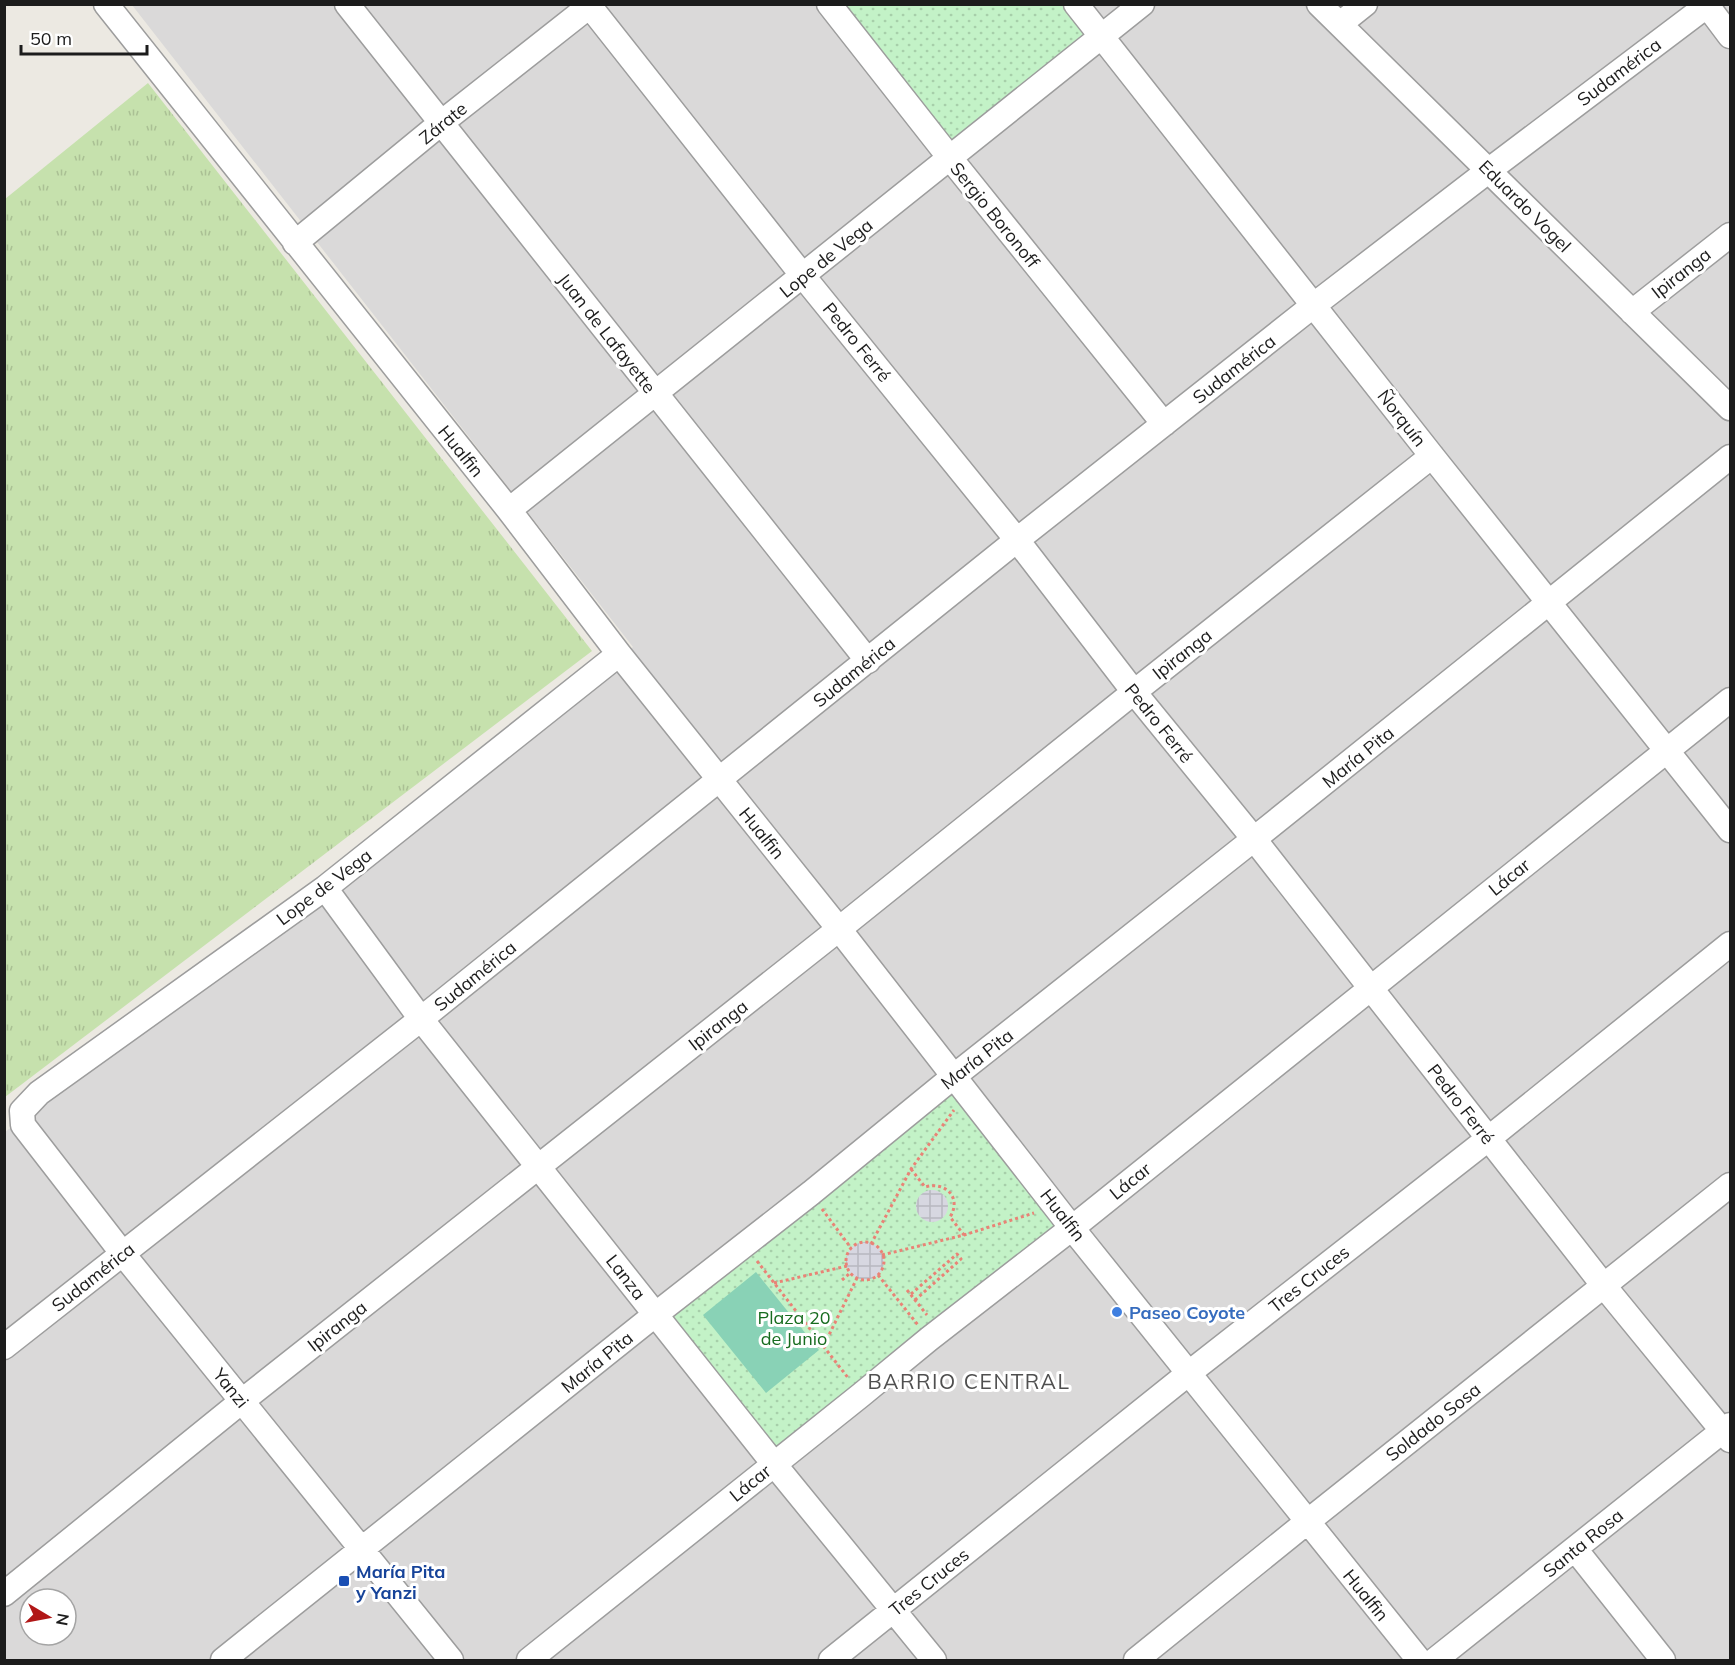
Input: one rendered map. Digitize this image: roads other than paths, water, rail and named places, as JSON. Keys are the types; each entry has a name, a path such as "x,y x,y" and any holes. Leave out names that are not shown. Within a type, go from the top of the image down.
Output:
{"street":[{"name":"Hualfin","path":"106,4 509,510 619,654 839,929 1072,1227 1419,1660"},
{"name":"Juan de Lafayette","path":"347,4 868,661"},
{"name":"Sergio Boronoff","path":"828,4 1164,424"},
{"name":"Ñorquín","path":"1076,4 1432,456 1731,830"},
{"name":"Lope de Vega","path":"509,510 1142,4"},
{"name":"Eduardo Vogel","path":"1319,4 1731,408"},
{"path":"1340,24 1365,4"},
{"name":"Zárate","path":"295,243 590,5"},
{"name":"Pedro Ferré","path":"590,5 803,276 1017,540 1134,692 1254,839 1604,1286 1728,1432"},
{"path":"1707,5 1731,36"},
{"name":"Sudamérica","path":"4,1347 422,1019 1017,540 1314,305 1707,5"},
{"name":"Ipiranga","path":"1632,312 1731,235"},
{"name":"Ipiranga","path":"4,1594 242,1401 1432,456"},
{"name":"María Pita","path":"223,1660 811,1193 960,1085 1254,839 1731,457"},
{"name":"Lope de Vega","path":"22,1111 39,1093 326,888 619,654"},
{"name":"Lácar","path":"529,1660 934,1334 1072,1227 1731,700"},
{"name":"Lanza","path":"326,888 422,1019 774,1464 934,1660"},
{"name":"Tres Cruces","path":"831,1660 1731,944"},
{"name":"Yanzi","path":"22,1111 23,1125 123,1254 451,1660"},
{"name":"Soldado Sosa","path":"1136,1660 1731,1185"},
{"name":"Santa Rosa","path":"1435,1660 1728,1432"},
{"path":"1575,1549 1662,1660"}],"place":[{"name":"Paseo Coyote","path":"1117,1312"},
{"name":"María Pita y Yanzi","path":"344,1581"}],"district":[{"name":"BARRIO CENTRAL","path":"969,1381"}],"park label":[{"name":"Plaza 20 de Junio","path":"794,1327"}]}
